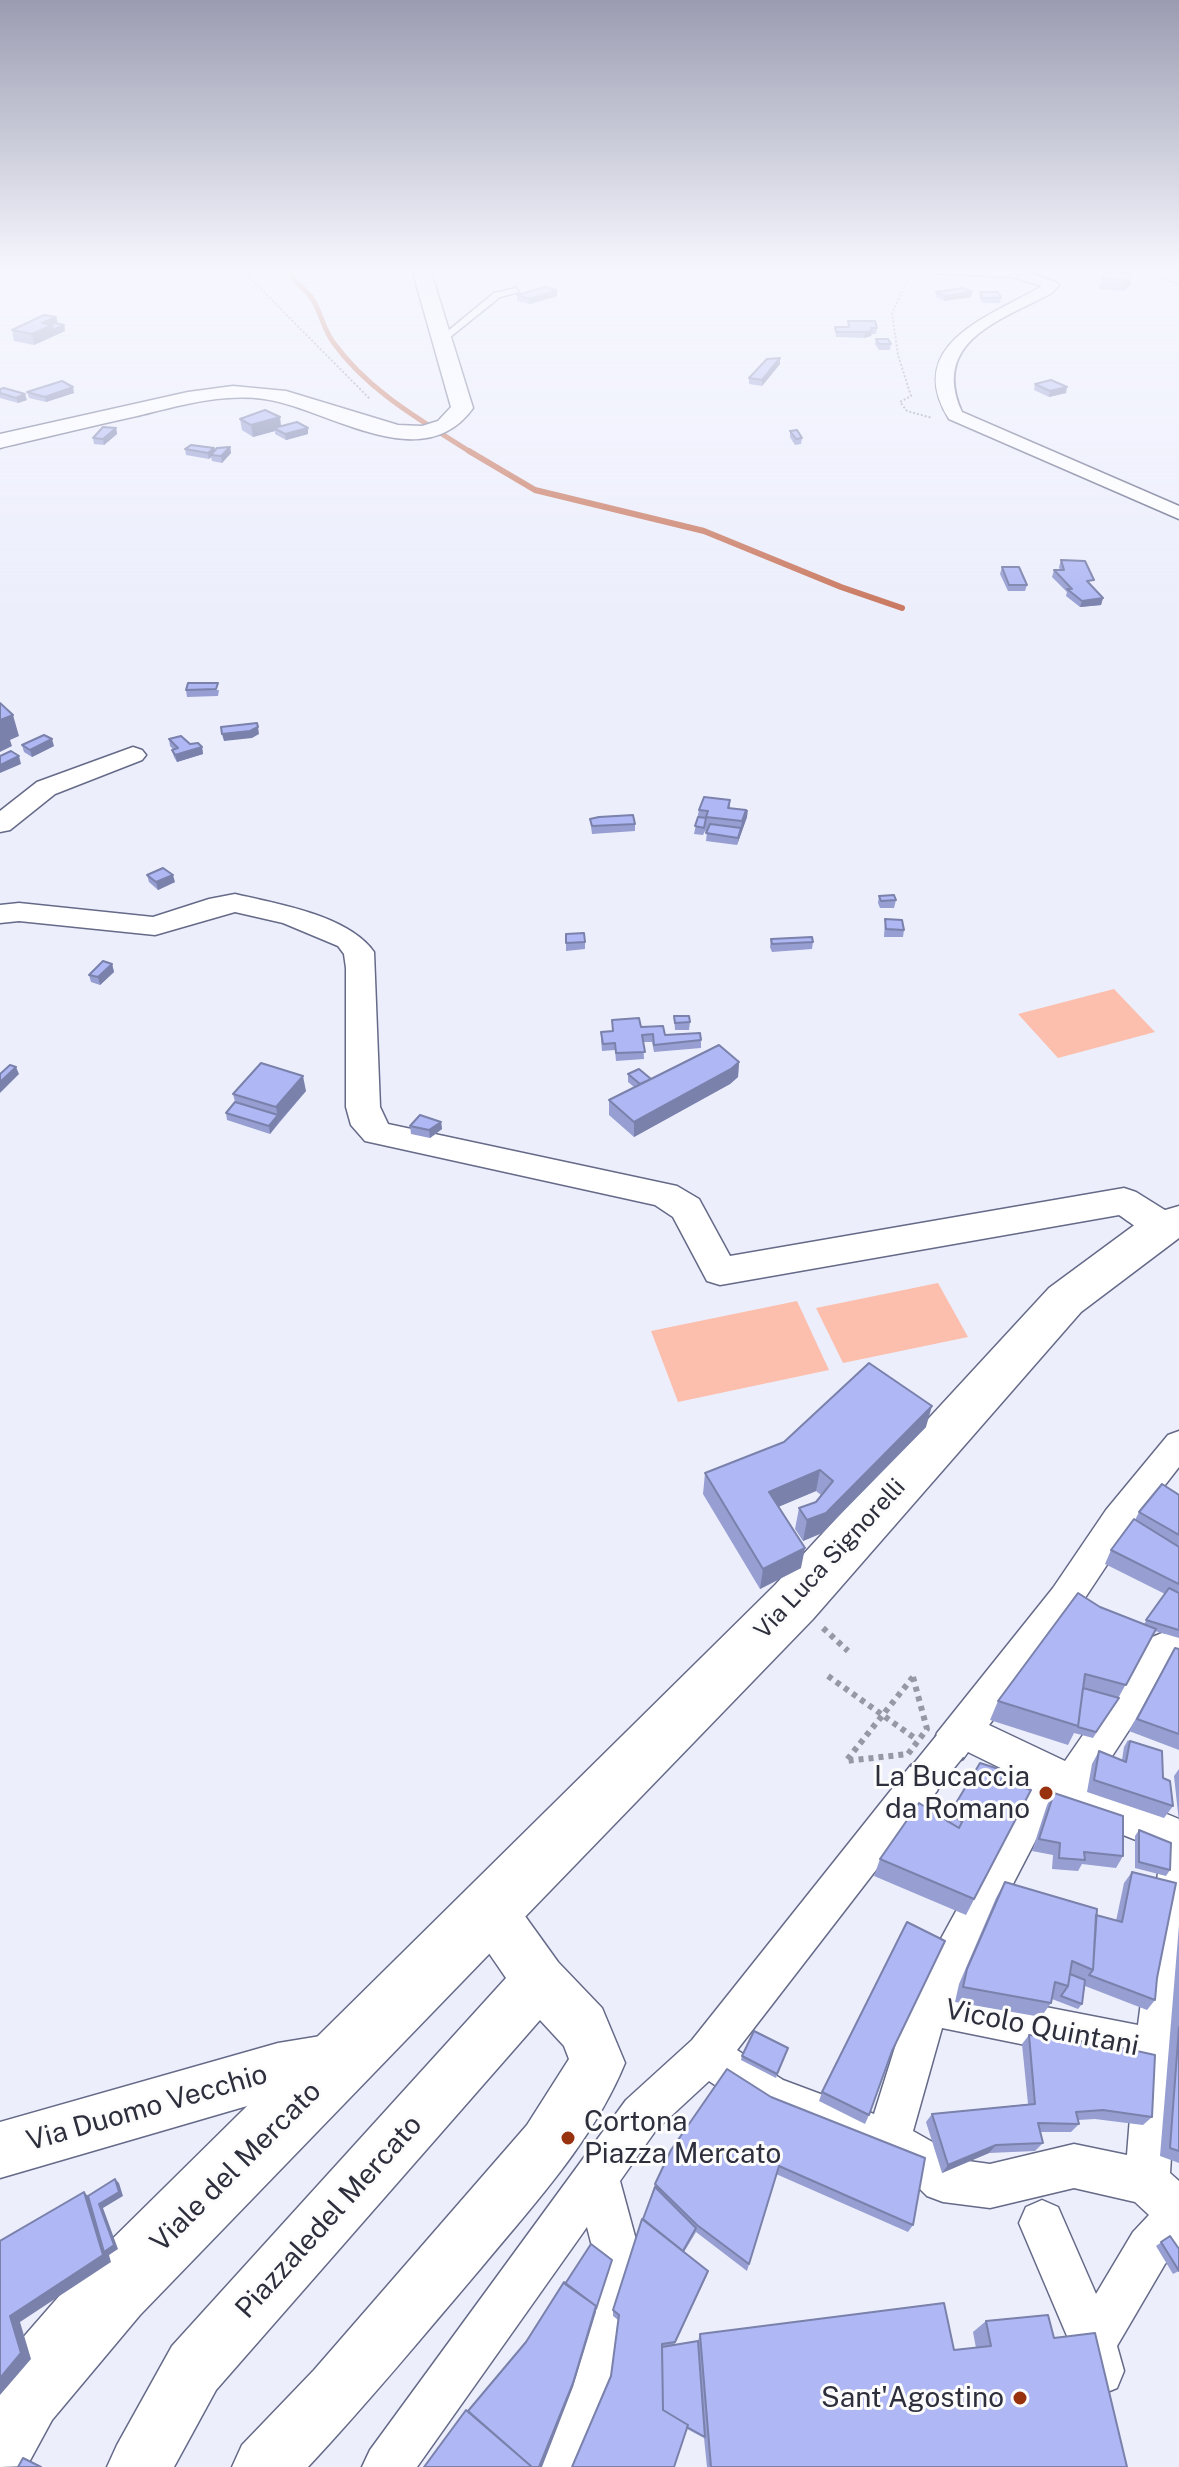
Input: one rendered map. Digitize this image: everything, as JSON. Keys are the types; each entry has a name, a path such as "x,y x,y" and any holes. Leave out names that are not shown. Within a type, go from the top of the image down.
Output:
{"street":[{"path":"0,441 199,396 242,392 293,399 386,430 409,434 431,432 453,423 462,408 455,384"},
{"path":"943,384 943,396 955,415 973,425 1179,513"},
{"path":"0,824 46,788 133,755"},
{"path":"0,914 19,912 155,926 219,905 235,903 293,917 348,940 359,952 361,968 363,1107 368,1125 377,1133 665,1195 686,1208 720,1271 1124,1201 1171,1224"},
{"name":"Via Luca Signorelli","path":"489,1909 794,1602 1065,1300 1171,1224"},
{"path":"387,2467 641,2115 707,2055 935,1748 1130,1528 1179,1444"},
{"path":"888,2141 928,2005 1060,1780 1162,1649 1179,1652"},
{"path":"935,1748 1060,1780 1086,1802 1179,1838"},
{"path":"1147,2182 1156,2050 1179,1853"},
{"path":"264,2467 336,2392 547,2145 598,2063 583,2027 539,1981 489,1909"},
{"name":"Viale del Mercato","path":"0,2439 25,2393 114,2289 489,1909"},
{"name":"Piazzaledel Mercato","path":"139,2467 194,2368 539,1981"},
{"name":"Vicolo Quintani","path":"928,2005 1156,2050"},
{"path":"707,2055 770,2097 888,2141 927,2164 943,2180 990,2186 1074,2166 1147,2182 1179,2214 1149,2248 1093,2343"},
{"name":"Via Duomo Vecchio","path":"0,2150 278,2070 342,2060"},
{"path":"555,2467 599,2342 619,2262 597,2176"},
{"path":"1042,2223 1093,2343 1108,2405"}],"path":[{"path":"354,384 409,434"},
{"path":"907,384 911,396 900,402 907,411 947,423 973,425"},
{"path":"828,1676 882,1716 935,1748"},
{"path":"913,1677 935,1748 908,1754 846,1761 913,1677"}],"shaded area":[{"path":"1114,989 1155,1032 1058,1058 1018,1014"},
{"path":"938,1283 968,1337 843,1363 816,1308"},
{"path":"797,1301 829,1370 678,1402 651,1331"}],"building":[{"path":"52,384 73,387 45,397 27,392"},
{"path":"1035,384 1067,387 1050,391"},
{"path":"0,389 25,394 16,398 0,393"},
{"path":"265,410 280,417 251,425 240,419"},
{"path":"297,422 308,428 285,434 274,428"},
{"path":"103,427 116,428 103,439 93,438"},
{"path":"797,430 802,438 796,439 790,431"},
{"path":"191,445 214,448 208,453 185,449"},
{"path":"230,447 221,456 211,455 217,448"},
{"path":"1061,560 1085,561 1094,580 1087,581 1103,598 1082,601 1067,589 1072,589 1054,570 1064,570"},
{"path":"1002,567 1019,567 1027,585 1009,585"},
{"path":"188,683 218,683 216,689 186,690"},
{"path":"0,703 13,715 0,720"},
{"path":"257,723 258,727 250,731 222,734 221,727"},
{"path":"44,735 52,739 30,750 22,745"},
{"path":"181,736 190,744 198,743 202,747 175,755 172,750 178,748 169,739"},
{"path":"11,751 19,756 0,765 0,756"},
{"path":"704,797 730,800 728,808 746,810 742,821 706,817 708,811 699,810"},
{"path":"633,815 635,824 592,826 590,819 599,817"},
{"path":"698,817 706,818 704,828 695,826"},
{"path":"710,824 741,828 738,838 706,833"},
{"path":"163,868 173,875 156,882 147,875"},
{"path":"894,895 896,900 881,901 879,896"},
{"path":"885,919 902,920 904,930 886,929"},
{"path":"584,933 585,942 566,943 566,934"},
{"path":"812,937 813,942 772,944 771,939"},
{"path":"103,961 112,964 98,977 89,975"},
{"path":"674,1016 689,1016 690,1022 675,1023"},
{"path":"639,1018 641,1027 663,1026 665,1035 700,1033 701,1040 654,1045 653,1034 642,1035 645,1052 616,1053 615,1043 603,1044 601,1032 613,1031 612,1020"},
{"path":"719,1045 739,1062 634,1122 609,1100"},
{"path":"261,1063 303,1076 276,1107 233,1094"},
{"path":"10,1065 16,1067 0,1082 0,1074"},
{"path":"639,1069 651,1079 640,1084 628,1074"},
{"path":"235,1102 278,1115 269,1126 226,1113"},
{"path":"420,1115 441,1122 429,1130 410,1126"},
{"path":"869,1363 932,1406 826,1513 807,1520 799,1508 816,1502 833,1481 820,1470 769,1492 805,1548 763,1569 705,1473 784,1442"},
{"path":"1162,1484 1179,1495 1179,1535 1139,1512"},
{"path":"1134,1519 1179,1547 1179,1584 1111,1550"},
{"path":"1169,1588 1179,1593 1179,1630 1146,1620"},
{"path":"1078,1593 1100,1607 1156,1629 1126,1685 1085,1674 1078,1726 998,1701"},
{"path":"1175,1648 1179,1649 1179,1734 1137,1719"},
{"path":"1083,1688 1119,1698 1096,1732 1078,1727"},
{"path":"1130,1741 1162,1751 1163,1778 1170,1781 1173,1806 1094,1780 1099,1751 1126,1762"},
{"path":"980,1763 1005,1771 1001,1780 1031,1790 974,1899 880,1859 919,1803 959,1828 968,1810 956,1803"},
{"path":"1054,1793 1123,1816 1123,1856 1084,1852 1085,1860 1059,1858 1060,1843 1039,1839"},
{"path":"952,1815 962,1822 959,1828 947,1821"},
{"path":"1139,1830 1171,1843 1170,1870 1139,1862"},
{"path":"1132,1872 1176,1883 1155,2000 1089,1975 1093,1970 1096,1915 1122,1922"},
{"path":"1005,1882 1097,1909 1093,1970 1072,1961 1068,1986 1055,1982 1051,2003 963,1987 967,1969"},
{"path":"907,1922 945,1941 892,2051 869,2115 822,2092"},
{"path":"1070,1974 1085,1980 1082,2004 1061,1996 1068,1986"},
{"path":"1179,2027 1179,2151 1170,2148"},
{"path":"754,2031 788,2048 777,2074 742,2056"},
{"path":"1029,2035 1105,2044 1155,2055 1152,2117 1103,2110 1076,2112 1079,2124 1038,2123 1043,2143 996,2145 948,2165 932,2114 1035,2104"},
{"path":"727,2069 771,2097 925,2158 913,2225 779,2166 749,2264 697,2225 655,2184 671,2150"},
{"path":"115,2179 119,2192 99,2204 114,2245 104,2252 88,2196"},
{"path":"655,2187 696,2228 683,2251 643,2219"},
{"path":"84,2192 103,2255 10,2316 21,2353 0,2378 0,2241"},
{"path":"642,2219 708,2271 675,2342 662,2344 663,2410 688,2425 674,2467 572,2467 611,2376 619,2315 613,2310"},
{"path":"1170,2236 1179,2249 1179,2271 1161,2242"},
{"path":"591,2244 612,2260 596,2309 565,2284"},
{"path":"564,2282 596,2306 573,2383 539,2467 532,2467 468,2411 526,2342"},
{"path":"944,2303 954,2350 991,2346 986,2321 1048,2315 1054,2338 1095,2333 1127,2467 711,2467 700,2334"},
{"path":"698,2341 705,2437 663,2410 662,2347"},
{"path":"466,2410 532,2467 424,2467"},
{"path":"23,2458 41,2467 18,2467"}],"waterway":[{"path":"372,384 415,417 472,453"},
{"path":"469,451 535,490 704,531 841,587 902,608"}],"place":[{"name":"La Bucaccia da Romano","path":"1046,1793"},
{"name":"Cortona Piazza Mercato","path":"568,2138"},
{"name":"Sant'Agostino","path":"1020,2398"}]}
